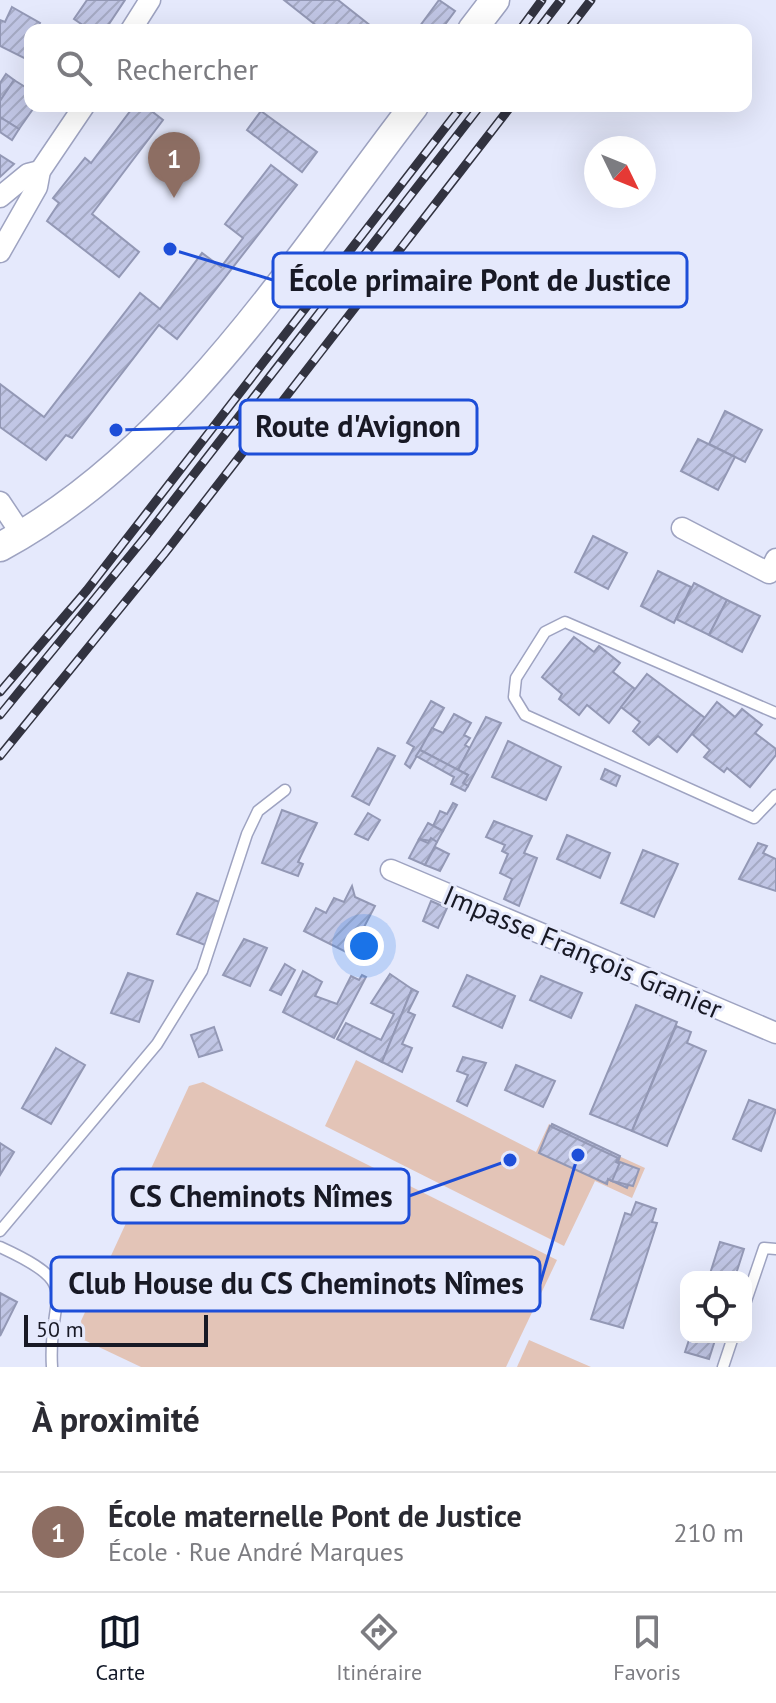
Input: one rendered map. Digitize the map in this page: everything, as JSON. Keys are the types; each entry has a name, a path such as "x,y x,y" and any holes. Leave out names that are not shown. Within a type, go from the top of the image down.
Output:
{"main road":[{"path":"477,24 495,0"},
{"path":"11,541 77,498 215,366 409,112"}],"street":[{"path":"135,24 150,0"},
{"path":"2,241 37,187 40,171 80,112"},
{"path":"0,197 28,174 40,171"},
{"path":"0,502 11,541"},
{"path":"682,528 769,573 776,559"},
{"name":"Impasse François Granier","path":"391,870 776,1033"}],"lane":[{"path":"776,713 565,622 545,632 516,678 514,697 525,715 754,818 776,795"},
{"path":"0,1231 157,1044 202,971 247,834 258,811 285,790"},
{"path":"0,1247 52,1276 58,1292 52,1367"},
{"path":"752,1283 764,1248 776,1249"},
{"path":"723,1367 731,1343"}],"shaded area":[{"path":"356,1060 536,1152 549,1124 645,1168 632,1198 595,1181 564,1246 325,1126"},
{"path":"203,1082 557,1260 506,1367 141,1367 84,1340 81,1321 189,1086"},
{"path":"529,1340 591,1367 517,1367"}],"building":[{"path":"87,0 125,0 109,24 81,24 74,19"},
{"path":"284,0 338,0 368,24 314,24"},
{"path":"439,0 455,11 445,24 421,24"},
{"path":"12,7 40,23 24,24 24,58 0,46 0,20 5,22"},
{"path":"6,74 14,80 0,101 0,83"},
{"path":"14,80 24,86 24,112 31,112 19,129 0,117 0,101"},
{"path":"129,112 153,112 163,120 92,214 139,252 119,277 47,221 59,203 53,198 85,158 91,163"},
{"path":"262,112 317,152 302,172 247,130"},
{"path":"0,117 19,129 12,140 0,132"},
{"path":"0,155 14,164 0,177"},
{"path":"271,165 297,185 177,339 159,325 72,438 66,435 46,460 0,427 0,384 44,417 140,293 160,309 202,253 221,267 243,238 225,224"},
{"path":"725,411 762,430 745,462 709,444"},
{"path":"698,439 735,457 718,490 681,471"},
{"path":"593,536 627,553 608,589 575,572"},
{"path":"658,571 691,587 674,623 641,606"},
{"path":"694,583 727,600 709,635 676,619"},
{"path":"727,600 760,616 742,652 709,635"},
{"path":"574,637 594,652 599,646 620,663 613,672 635,689 609,723 587,705 579,715 559,699 562,694 542,677"},
{"path":"647,674 705,718 677,752 658,736 649,745 633,731 640,722 621,707"},
{"path":"431,701 444,708 410,768 405,764 414,747 407,743"},
{"path":"717,702 735,717 742,709 762,725 755,733 776,749 776,755 750,787 727,768 724,772 704,757 710,750 692,734"},
{"path":"454,714 471,723 464,735 470,738 465,745 470,748 458,770 420,750 432,728 443,733"},
{"path":"486,717 501,723 468,786 463,783 468,775 458,770"},
{"path":"508,741 561,767 546,800 492,777"},
{"path":"378,748 395,756 369,805 352,796"},
{"path":"420,750 468,775 463,783 468,786 465,791 451,784 454,777 416,756"},
{"path":"605,769 620,776 616,786 601,779"},
{"path":"453,803 457,805 443,831 433,826 440,811 447,814"},
{"path":"282,810 317,823 298,862 303,864 298,876 262,863"},
{"path":"368,813 380,820 368,840 355,834"},
{"path":"494,821 532,836 524,853 537,858 519,906 504,899 512,879 500,873 508,854 502,851 505,845 486,837"},
{"path":"428,823 443,831 437,842 419,839"},
{"path":"567,835 610,853 600,878 557,859"},
{"path":"431,838 437,842 425,865 409,858 419,839 428,843"},
{"path":"758,843 767,846 763,853 776,859 776,891 739,879"},
{"path":"435,847 449,854 440,871 425,865"},
{"path":"643,850 678,864 654,917 621,903"},
{"path":"352,886 355,897 375,906 350,954 304,931 316,908 326,913 334,898 344,902"},
{"path":"197,893 222,903 205,945 177,934"},
{"path":"431,901 447,908 438,928 423,921"},
{"path":"244,939 267,948 250,986 223,975"},
{"path":"285,964 295,970 281,995 270,990"},
{"path":"303,971 322,982 315,996 337,1004 351,976 359,980 362,975 366,977 334,1038 283,1012"},
{"path":"128,973 153,981 139,1022 111,1013"},
{"path":"390,974 412,989 382,1062 337,1039 346,1023 381,1040 394,1014 371,1003"},
{"path":"467,975 515,996 502,1028 453,1006"},
{"path":"541,976 582,993 571,1018 530,1000"},
{"path":"412,989 418,992 408,1012 415,1015 402,1044 412,1048 402,1072 382,1062"},
{"path":"636,1005 677,1022 632,1131 590,1114"},
{"path":"676,1026 691,1032 687,1043 706,1051 667,1146 632,1131"},
{"path":"214,1027 222,1050 199,1057 191,1035"},
{"path":"56,1048 85,1065 51,1124 22,1108"},
{"path":"463,1057 486,1063 467,1106 457,1101 468,1075 457,1071"},
{"path":"516,1065 555,1081 543,1107 505,1090"},
{"path":"749,1100 776,1110 761,1151 733,1139"},
{"path":"552,1124 620,1156 612,1181 542,1148"},
{"path":"550,1126 618,1158 616,1162 634,1171 627,1188 608,1179 607,1184 539,1153"},
{"path":"0,1143 14,1152 0,1175"},
{"path":"620,1162 639,1169 633,1186 612,1181"},
{"path":"636,1202 656,1209 652,1222 657,1223 623,1328 591,1319 625,1213 631,1215"},
{"path":"720,1242 744,1249 737,1271 711,1271"},
{"path":"0,1293 17,1302 0,1336"},
{"path":"688,1343 714,1343 709,1359 685,1352"}],"railway":[{"path":"524,24 542,0"},
{"path":"543,24 561,0"},
{"path":"573,24 591,0"},
{"path":"0,692 87,590 457,112"},
{"path":"0,715 146,536 475,112"},
{"path":"0,756 165,553 506,112"}],"place":[{"name":"École maternelle Pont de Justice","path":"174,198"},
{"name":"École primaire Pont de Justice","path":"170,249"},
{"name":"Route d'Avignon","path":"116,430"},
{"name":"Club House du CS Cheminots Nîmes","path":"578,1155"},
{"name":"CS Cheminots Nîmes","path":"510,1160"}]}
